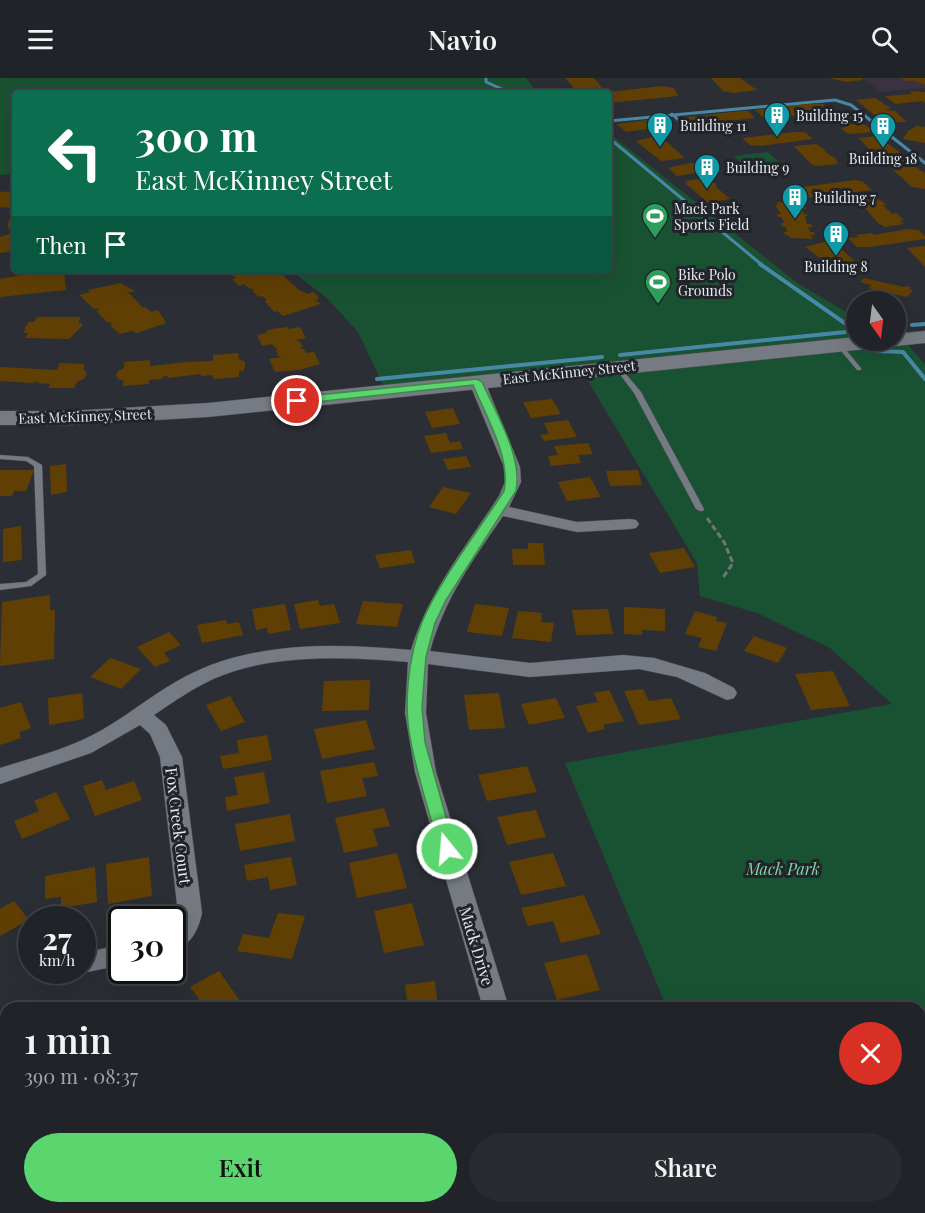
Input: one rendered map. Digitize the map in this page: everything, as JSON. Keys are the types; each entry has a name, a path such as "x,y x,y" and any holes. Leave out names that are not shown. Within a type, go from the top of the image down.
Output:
{"main road":[{"path":"906,339 925,337"},
{"name":"East McKinney Street","path":"0,418 160,414 846,344"}],"street":[{"name":"Mack Drive","path":"477,382 513,472 510,491 440,600 428,623 419,657 414,707 422,761 494,1002"},
{"path":"499,510 567,526 630,524"},
{"path":"0,776 88,746 110,735 190,681 233,665 337,652 419,657 528,670 618,663 651,663 691,673 727,693"},
{"name":"Fox Creek Court","path":"140,715 159,730 171,757 190,913 186,929"}],"lane":[{"path":"839,345 859,369"},
{"path":"618,368 637,392 700,509"},
{"path":"0,457 28,459 39,465 42,575 28,584 0,586"}],"path":[{"path":"700,509 730,552 733,563 722,579"}],"shaded area":[{"path":"862,78 925,78 925,88 881,92"}],"green space":[{"path":"0,78 526,78 535,90 12,90 12,174 0,175"},
{"name":"Mack Park","path":"612,135 797,283 846,312 846,351 906,351 906,345 908,345 925,364 925,1002 665,1002 565,763 892,704 830,648 757,613 700,596 697,563 582,371 386,391 358,332 327,298 294,273 612,273"},
{"path":"768,152 784,167 751,170 733,156"}],"building":[{"path":"565,78 594,78 604,90 575,90"},
{"path":"711,78 740,78 757,90 734,93 723,91"},
{"path":"829,78 863,78 863,80 846,82"},
{"path":"901,78 925,78 925,85 916,81 906,81"},
{"path":"662,86 674,88 678,96 612,103 612,92"},
{"path":"910,92 925,92 925,103 922,101 895,104 885,96 912,94"},
{"path":"875,98 891,108 884,110 895,111 907,122 883,122 856,100"},
{"path":"823,104 831,111 771,118 763,117 755,110"},
{"path":"748,111 755,118 685,125 678,118"},
{"path":"850,114 872,132 846,133 841,128 844,128 830,119 833,118 830,116"},
{"path":"662,118 673,125 626,132 616,124"},
{"path":"917,126 925,127 925,143 903,139 908,131"},
{"name":"Building 15","path":"805,132 813,139 761,146 750,145 742,138"},
{"name":"Building 11","path":"656,136 685,158 661,161 636,141"},
{"name":"Building 18","path":"877,136 905,156 902,157 908,162 890,164 859,138"},
{"path":"816,144 836,159 838,164 817,166 811,164 794,146"},
{"path":"699,163 708,171 677,176 668,168"},
{"path":"914,166 925,173 925,189 912,187 891,168"},
{"name":"Building 9","path":"707,178 730,199 708,203 685,183 687,183 685,181"},
{"path":"862,181 872,190 797,198 788,189"},
{"path":"12,191 12,208 0,207 0,192"},
{"path":"871,194 887,205 883,205 892,214 896,213 904,220 900,221 904,224 885,227 878,223 864,207 860,208 853,201 857,201 852,196"},
{"name":"Building 7","path":"777,202 800,203 801,206 805,206 806,209 802,209 804,214 808,215 805,217 807,224 811,224 812,227 808,227 810,232 814,232 815,235 811,235 813,239 790,238 785,235 786,227 782,226 781,223 784,223 782,217 778,217 777,214 781,214 775,205 778,205"},
{"path":"12,208 12,231 8,228 8,221 11,219 9,211"},
{"path":"908,229 918,230 925,236 925,239 857,247 848,238 859,237 856,235 872,233 874,235"},
{"path":"12,233 12,251 0,253 0,237"},
{"name":"Building 8","path":"832,241 855,261 857,260 868,268 841,273 831,265 833,265 805,247"},
{"path":"925,246 925,267 907,248"},
{"path":"31,273 64,273 66,290 0,297 0,279"},
{"path":"280,273 299,290 308,294 313,292 319,299 315,300 321,304 283,316 277,311 274,312 265,301 267,300 262,296 259,297 252,291 254,290 252,288 244,284 239,286 232,279 236,278 231,274"},
{"path":"864,278 911,287 909,289 913,290 907,297 906,291 882,291 869,288 871,285 860,282"},
{"path":"120,283 135,291 126,293 130,294 143,308 151,312 158,310 166,323 137,333 131,331 120,334 110,325 111,322 108,323 96,311 99,310 97,308 94,309 79,295 90,292 88,290"},
{"path":"37,317 81,317 78,323 82,323 82,326 69,339 25,338 28,333 24,333 25,327 29,322 34,322"},
{"path":"288,327 289,329 300,327 306,338 296,340 303,347 300,349 304,349 306,353 314,352 320,364 299,370 275,372 269,359 282,357 278,356 276,350 278,350 272,344 262,346 257,335 267,333 266,331 272,329"},
{"path":"238,353 239,359 245,362 243,371 239,371 239,377 213,379 213,375 201,376 201,374 168,378 168,376 149,380 149,384 123,386 123,380 116,378 117,372 124,368 124,362 150,360 150,366 152,366 213,361 213,355"},
{"path":"60,363 85,364 83,370 87,373 84,379 77,382 74,388 48,388 50,384 38,383 39,381 32,383 0,381 0,367 57,370"},
{"path":"552,399 561,414 531,418 523,402"},
{"path":"453,408 460,424 432,428 425,412"},
{"path":"568,420 577,437 544,441 540,435 549,434 544,423"},
{"path":"446,433 450,443 460,441 463,449 431,453 424,436"},
{"path":"588,443 593,454 578,455 581,463 551,466 548,456 558,455 554,446"},
{"path":"466,456 471,467 448,470 443,459"},
{"path":"66,464 67,492 51,495 50,466"},
{"path":"0,470 34,470 26,491 14,491 12,496 0,496"},
{"path":"638,470 642,485 610,486 606,471"},
{"path":"590,477 601,497 567,501 558,482"},
{"path":"443,487 471,493 456,514 429,507"},
{"path":"21,526 22,560 3,562 3,529"},
{"path":"528,543 543,543 545,565 513,565 512,549 528,549"},
{"path":"684,548 695,567 660,573 649,553"},
{"path":"411,550 415,563 380,568 375,555"},
{"path":"50,595 50,610 55,610 54,659 0,666 2,602"},
{"path":"318,600 320,606 334,604 340,623 300,629 294,604"},
{"path":"363,601 403,604 397,627 356,624"},
{"path":"285,604 291,630 268,634 267,628 256,630 252,609"},
{"path":"475,604 509,608 502,636 467,632"},
{"path":"624,607 665,609 665,631 642,630 642,635 624,634"},
{"path":"608,609 613,634 576,635 572,610"},
{"path":"518,611 542,613 541,622 554,623 551,642 512,638"},
{"path":"695,611 717,617 716,621 727,623 716,651 698,647 702,638 685,634"},
{"path":"226,620 227,624 239,622 243,635 202,643 197,625"},
{"path":"169,632 181,645 164,653 170,661 155,667 137,647"},
{"path":"754,636 787,648 778,663 744,651"},
{"path":"110,658 141,669 121,689 90,677"},
{"path":"833,671 850,706 811,710 795,674"},
{"path":"370,680 369,710 322,711 324,681"},
{"path":"643,689 649,701 671,698 681,719 639,725 624,691"},
{"path":"609,690 624,721 603,725 605,729 588,733 576,706 598,702 594,693"},
{"path":"82,693 84,719 49,725 48,698"},
{"path":"499,693 505,728 469,730 464,695"},
{"path":"230,696 245,722 221,731 206,705"},
{"path":"556,698 565,718 529,725 521,704"},
{"path":"21,702 31,728 19,732 21,738 0,745 0,708"},
{"path":"366,720 375,749 322,759 314,729"},
{"path":"267,735 272,760 223,769 220,756 239,753 237,740"},
{"path":"374,762 378,776 362,778 367,796 327,803 320,771"},
{"path":"527,766 537,792 487,801 478,775"},
{"path":"264,772 270,803 227,811 225,797 238,795 234,777"},
{"path":"102,780 106,790 134,781 142,800 95,816 83,786"},
{"path":"56,792 70,819 22,839 14,821 39,811 34,801"},
{"path":"384,808 390,826 373,829 378,846 344,853 335,818"},
{"path":"536,810 546,837 507,845 497,817"},
{"path":"290,814 295,841 240,851 235,824"},
{"path":"397,853 407,888 357,898 349,863"},
{"path":"553,853 566,886 521,895 509,862"},
{"path":"149,857 152,896 108,904 106,864"},
{"path":"291,857 297,885 270,890 268,877 247,881 244,865"},
{"path":"95,867 97,902 61,906 61,897 45,899 45,876"},
{"path":"584,895 601,934 561,943 553,921 528,926 521,908"},
{"path":"14,901 18,906 18,926 0,936 0,909"},
{"path":"412,903 424,945 384,953 374,911"},
{"path":"278,913 305,916 292,959 237,951 243,934 269,938"},
{"path":"587,954 600,990 557,1000 544,963"},
{"path":"219,971 241,1002 194,1002 199,999 190,987"},
{"path":"435,981 437,1002 407,1002 405,985"}],"waterway":[{"path":"486,78 486,82 504,90"},
{"path":"673,115 835,100 851,105 925,163"},
{"path":"612,121 673,115"},
{"path":"673,115 687,128"},
{"path":"612,140 762,265"},
{"path":"710,221 732,223"},
{"path":"620,355 856,331 760,264"},
{"path":"912,325 925,324"},
{"path":"875,351 903,352 925,379"},
{"path":"377,379 602,357"}],"place":[{"name":"Building 15","path":"777,138"},
{"name":"Building 11","path":"660,148"},
{"name":"Building 18","path":"883,149"},
{"name":"Building 9","path":"707,190"},
{"name":"Building 7","path":"795,220"},
{"name":"Mack Park Sports Field","path":"655,239"},
{"name":"Building 8","path":"836,257"},
{"name":"Bike Polo Grounds","path":"658,305"}],"route":[{"path":"297,401 477,382 510,460 513,482 510,491 446,588 428,623 419,657 414,707 418,742 447,849"}]}
